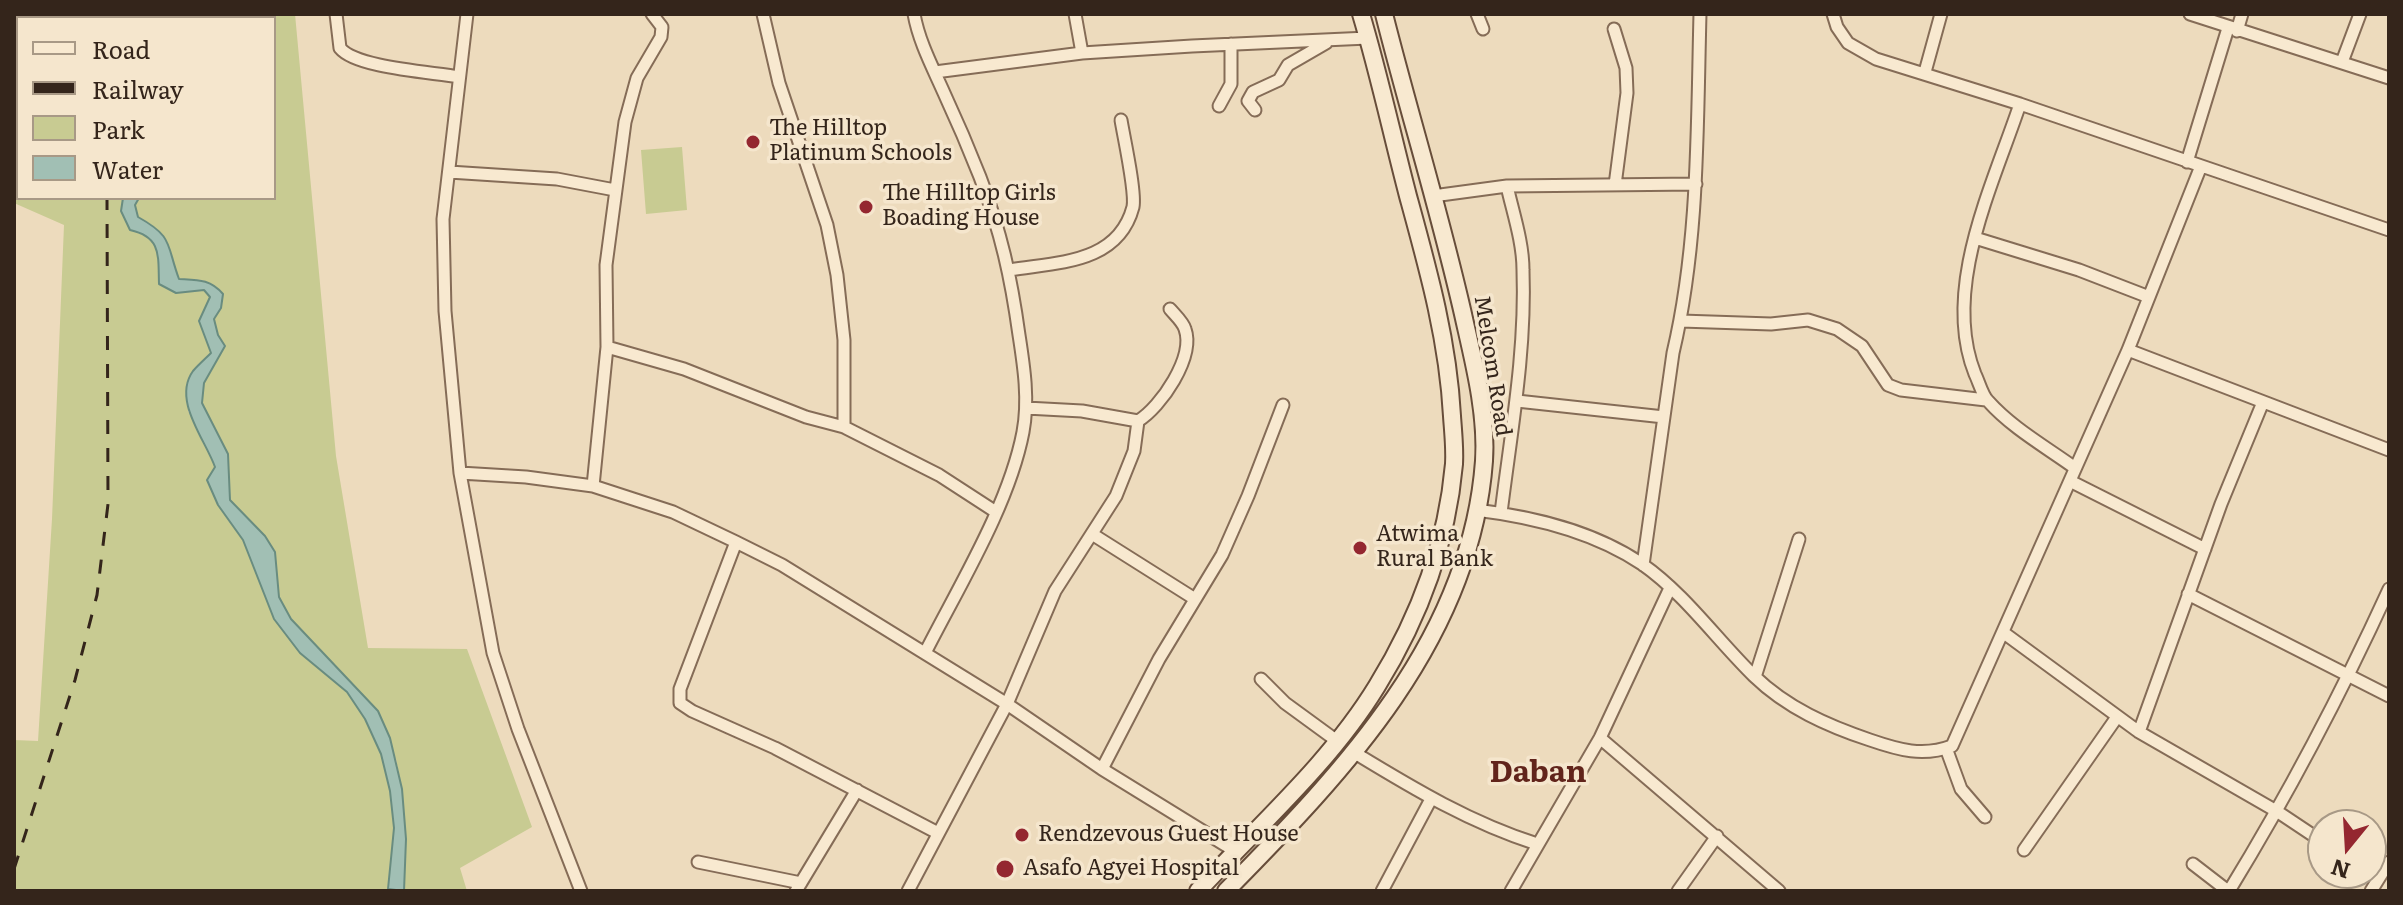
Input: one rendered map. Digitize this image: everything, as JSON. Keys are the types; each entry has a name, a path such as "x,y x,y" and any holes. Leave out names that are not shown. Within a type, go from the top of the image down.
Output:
{"main road":[{"path":"1198,891 1287,798 1337,741 1377,687 1416,616 1443,538 1454,461 1450,384 1437,303 1361,14"},
{"name":"Melcom Road","path":"1226,891 1302,814 1355,753 1397,696 1428,646 1465,555 1476,510 1484,460 1479,395 1456,283 1384,14"},
{"path":"1448,506 1476,510"},
{"path":"1235,851 1250,867"}],"street":[{"path":"336,14 340,48 349,56 459,77"},
{"path":"467,14 443,219 445,311 460,473 493,653 523,743 581,891"},
{"path":"593,486 607,347 606,265 615,190 625,122 637,78 661,37 662,27 652,14"},
{"path":"763,14 779,83 827,225 837,275 844,340 844,427"},
{"path":"914,14 921,39 992,210 1010,270 1025,372 1026,408 1016,459 996,512 925,653"},
{"path":"1075,14 1082,53"},
{"path":"1477,14 1483,29"},
{"path":"1643,565 1681,321 1696,184 1700,14"},
{"path":"1833,14 1837,27 1848,43 1876,59 1925,72 2389,230"},
{"path":"1925,72 1941,14"},
{"path":"2190,14 2389,78"},
{"path":"2187,162 2232,29 2242,14"},
{"path":"2342,62 2360,14"},
{"path":"1614,29 1626,68 1627,93 1615,185"},
{"path":"935,72 1082,53 1368,38"},
{"path":"1255,110 1248,101 1253,92 1279,80 1288,65 1330,41"},
{"path":"1219,106 1231,84 1231,44"},
{"path":"2020,104 1975,238 1966,271 1962,308 1971,362 1986,400 2075,468"},
{"path":"1010,270 1085,258 1106,248 1122,230 1134,205 1121,120"},
{"path":"1476,510 1568,528 1643,565 1670,588 1755,677 1785,701 1829,726 1889,747 1917,753 1934,753 1952,746 2128,350 2201,166"},
{"path":"449,172 557,179 615,190"},
{"path":"1433,196 1507,186 1696,184"},
{"path":"1501,513 1517,401 1524,266 1507,186"},
{"path":"1975,238 2079,270 2149,297"},
{"path":"1026,408 1082,411 1138,421 1150,413 1167,393 1188,346 1185,327 1170,309"},
{"path":"1681,321 1771,324 1808,320 1837,329 1862,346 1888,385 1901,390 1986,400"},
{"path":"607,347 684,369 806,417 844,427 939,475 996,512"},
{"path":"2128,350 2389,450"},
{"path":"1517,401 1664,417"},
{"path":"2139,732 2188,594 2263,402"},
{"path":"1102,769 1159,659 1212,574 1236,525 1283,405"},
{"path":"908,891 1007,704 1055,591 1116,496 1129,467 1138,421"},
{"path":"460,473 526,477 593,486 673,512 736,542 782,565 925,653 1102,769 1235,851"},
{"path":"2070,481 2205,549"},
{"path":"1092,534 1195,599"},
{"path":"1755,677 1799,539"},
{"path":"736,542 680,689 680,703 775,748 938,833"},
{"path":"1511,891 1600,738 1670,588"},
{"path":"2193,864 2228,891 2278,812 2350,674 2389,589"},
{"path":"2188,594 2389,696"},
{"path":"2004,633 2139,732 2307,831"},
{"path":"1261,679 1285,703 1337,741"},
{"path":"2024,850 2117,717"},
{"path":"1600,738 1779,891"},
{"path":"1946,748 1961,789 1985,817"},
{"path":"1355,753 1431,799 1505,834 1537,844"},
{"path":"698,862 798,887 857,790"},
{"path":"1382,891 1431,799"},
{"path":"1678,891 1717,836"}],"green space":[{"path":"14,14 150,14 16,16 16,200 123,200 121,211 155,245 159,284 205,290 211,297 199,321 211,353 192,372 188,411 215,467 218,505 243,540 274,619 347,692 365,719 381,754 390,791 394,828 389,891 14,891 14,740 38,741 52,519 64,225 14,203"},
{"path":"295,14 336,456 368,648 467,649 532,827 460,868 467,891 404,891 406,839 396,759 318,649 291,619 279,597 275,552 230,500 228,454 202,403 204,383 220,356 214,319 221,308 203,280 179,279 167,242 149,223 138,217 135,205 138,200 276,200 276,16 162,16"},
{"path":"682,147 687,210 646,214 641,150"}],"water":[{"path":"123,200 138,200 135,205 138,217 158,230 167,242 179,279 208,283 223,294 221,308 214,319 225,346 204,383 202,403 228,454 230,500 265,536 275,552 279,597 291,619 378,711 390,738 402,789 406,839 404,891 388,889 394,828 390,791 381,754 365,719 347,692 300,653 274,619 243,540 218,505 207,480 215,467 192,419 186,394 193,371 211,353 199,321 210,297 204,290 176,293 159,284 159,265 153,243 148,237 130,230 121,211"}],"railway":[{"path":"14,869 75,680 97,595 108,504 107,200"}],"place":[{"name":"The Hilltop Platinum Schools","path":"753,142"},
{"name":"The Hilltop Girls Boading House","path":"866,207"},
{"name":"Atwima Rural Bank","path":"1360,548"},
{"name":"Rendzevous Guest House","path":"1022,835"},
{"name":"Asafo Agyei Hospital","path":"1005,869"}],"district":[{"name":"Daban","path":"1538,773"}]}
